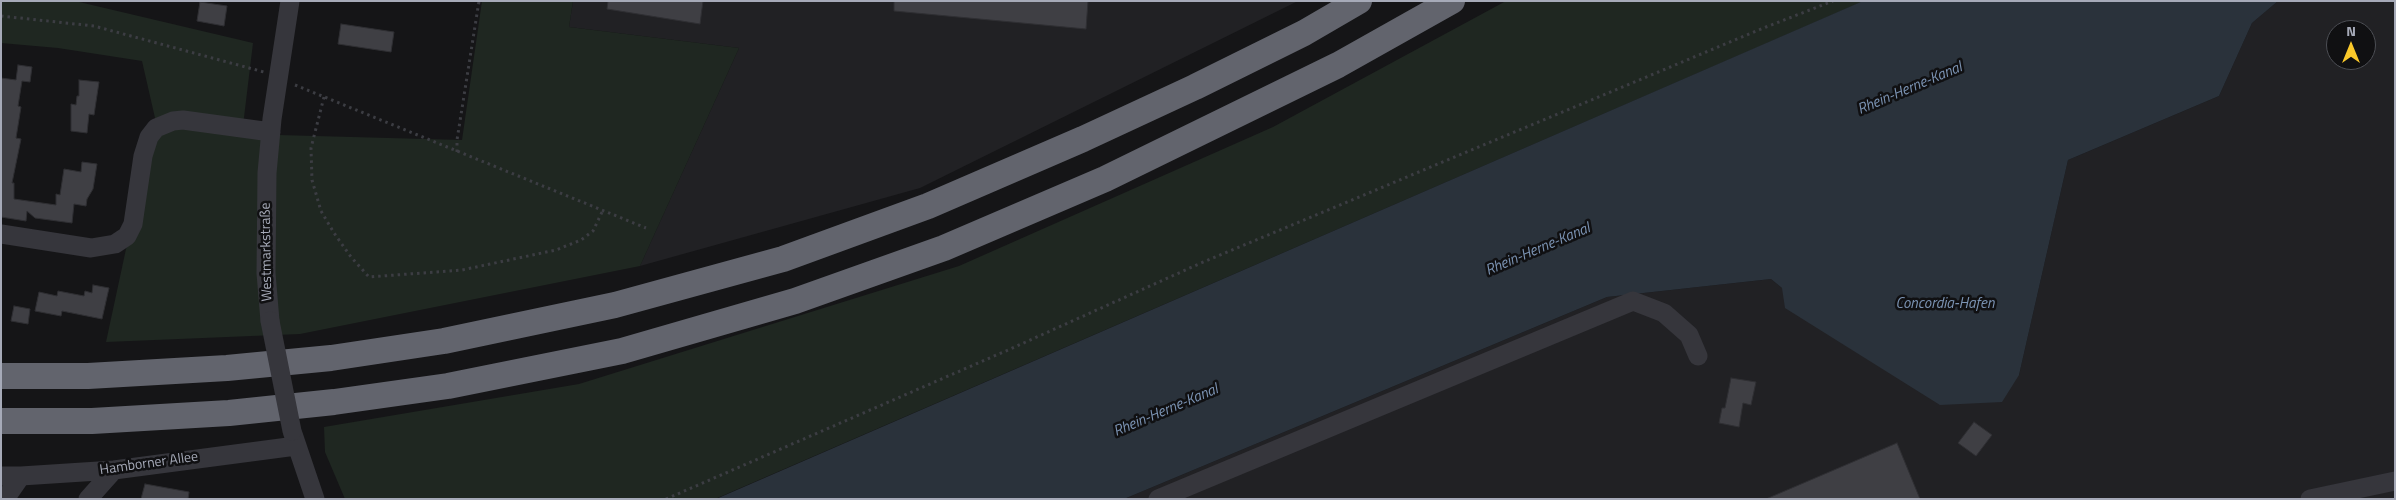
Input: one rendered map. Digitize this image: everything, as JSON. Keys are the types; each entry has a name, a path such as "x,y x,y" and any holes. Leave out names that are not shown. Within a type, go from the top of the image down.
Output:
{"highway":[{"path":"1,376 98,376 227,368 331,358 444,341 625,303 783,259 928,206 1083,139 1195,87 1304,33 1359,1"},
{"path":"1,421 92,421 229,413 334,402 448,386 622,351 795,301 944,248 1105,179 1338,65 1452,1"}],"street":[{"name":"Westmarkstraße","path":"290,1 271,132 266,203 268,300 270,321 294,439 315,499"},
{"path":"1,234 91,248 115,244 127,236 133,224 143,156 149,137 156,128 173,121 184,120 271,132"},
{"path":"1158,499 1633,301 1664,313 1689,335 1698,356"},
{"name":"Hamborner Allee","path":"1,476 114,470 294,439"},
{"path":"88,499 114,470"},
{"path":"5,499 21,476"},
{"path":"19,499 21,476"},
{"path":"2310,499 2347,495 2395,481"}],"path":[{"path":"457,152 457,140 479,1"},
{"path":"666,499 999,354 1201,263 1766,27 1833,1"},
{"path":"1,16 94,26 278,76 324,98 646,228"},
{"path":"324,98 311,148 312,180 321,211 351,257 369,277 462,270 556,250 581,240 593,230 603,210"}],"shaded area":[{"path":"1,1 75,1 253,43 242,134 462,140 482,1 573,1 569,27 739,48 640,266 300,334 106,342 126,249 158,131 142,61 58,48 1,43"},
{"path":"573,1 1298,1 920,188 640,266 739,48 569,27"},
{"path":"1506,1 1864,1 715,499 345,499 325,452 324,427 579,384 959,266 1273,127"},
{"path":"2278,1 2395,1 2395,499 1124,499 1607,297 1771,279 1782,288 2019,375 2068,160 2219,96 2252,23"}],"water":[{"path":"1863,1 2278,1 2252,23 2219,96 2068,160 2019,375 2002,402 1940,405 1785,308 1782,288 1771,279 1607,297 1124,499 716,499"}],"building":[{"path":"608,1 703,1 700,24 607,9"},
{"path":"894,1 1088,1 1086,29 894,11"},
{"path":"200,2 227,6 224,26 197,21"},
{"path":"341,24 394,32 391,52 338,44"},
{"path":"18,65 32,67 30,82 22,81 18,106 21,107 16,138 21,139 12,183 14,183 14,199 56,205 56,194 60,195 64,169 81,172 82,162 97,164 93,189 87,199 86,206 74,204 72,223 35,218 27,211 26,221 1,217 1,78 16,80"},
{"path":"79,80 99,82 94,115 89,114 87,133 71,131 71,104 76,105 77,96 79,96"},
{"path":"93,285 109,288 102,319 62,311 61,316 35,311 39,292 57,296 58,291 84,296 85,291 92,293"},
{"path":"14,306 30,309 28,324 11,321"},
{"path":"1731,378 1756,382 1751,405 1743,403 1739,427 1719,423 1722,408 1725,408"},
{"path":"1974,422 1992,435 1976,456 1958,443"},
{"path":"1897,443 1920,499 1766,499"},
{"path":"145,484 189,492 188,499 141,499"}],"water label":[{"name":"Rhein-Herne-Kanal","path":"1910,89"},
{"name":"Rhein-Herne-Kanal","path":"1538,250"},
{"name":"Concordia-Hafen","path":"1945,304"},
{"name":"Rhein-Herne-Kanal","path":"1166,411"}]}
